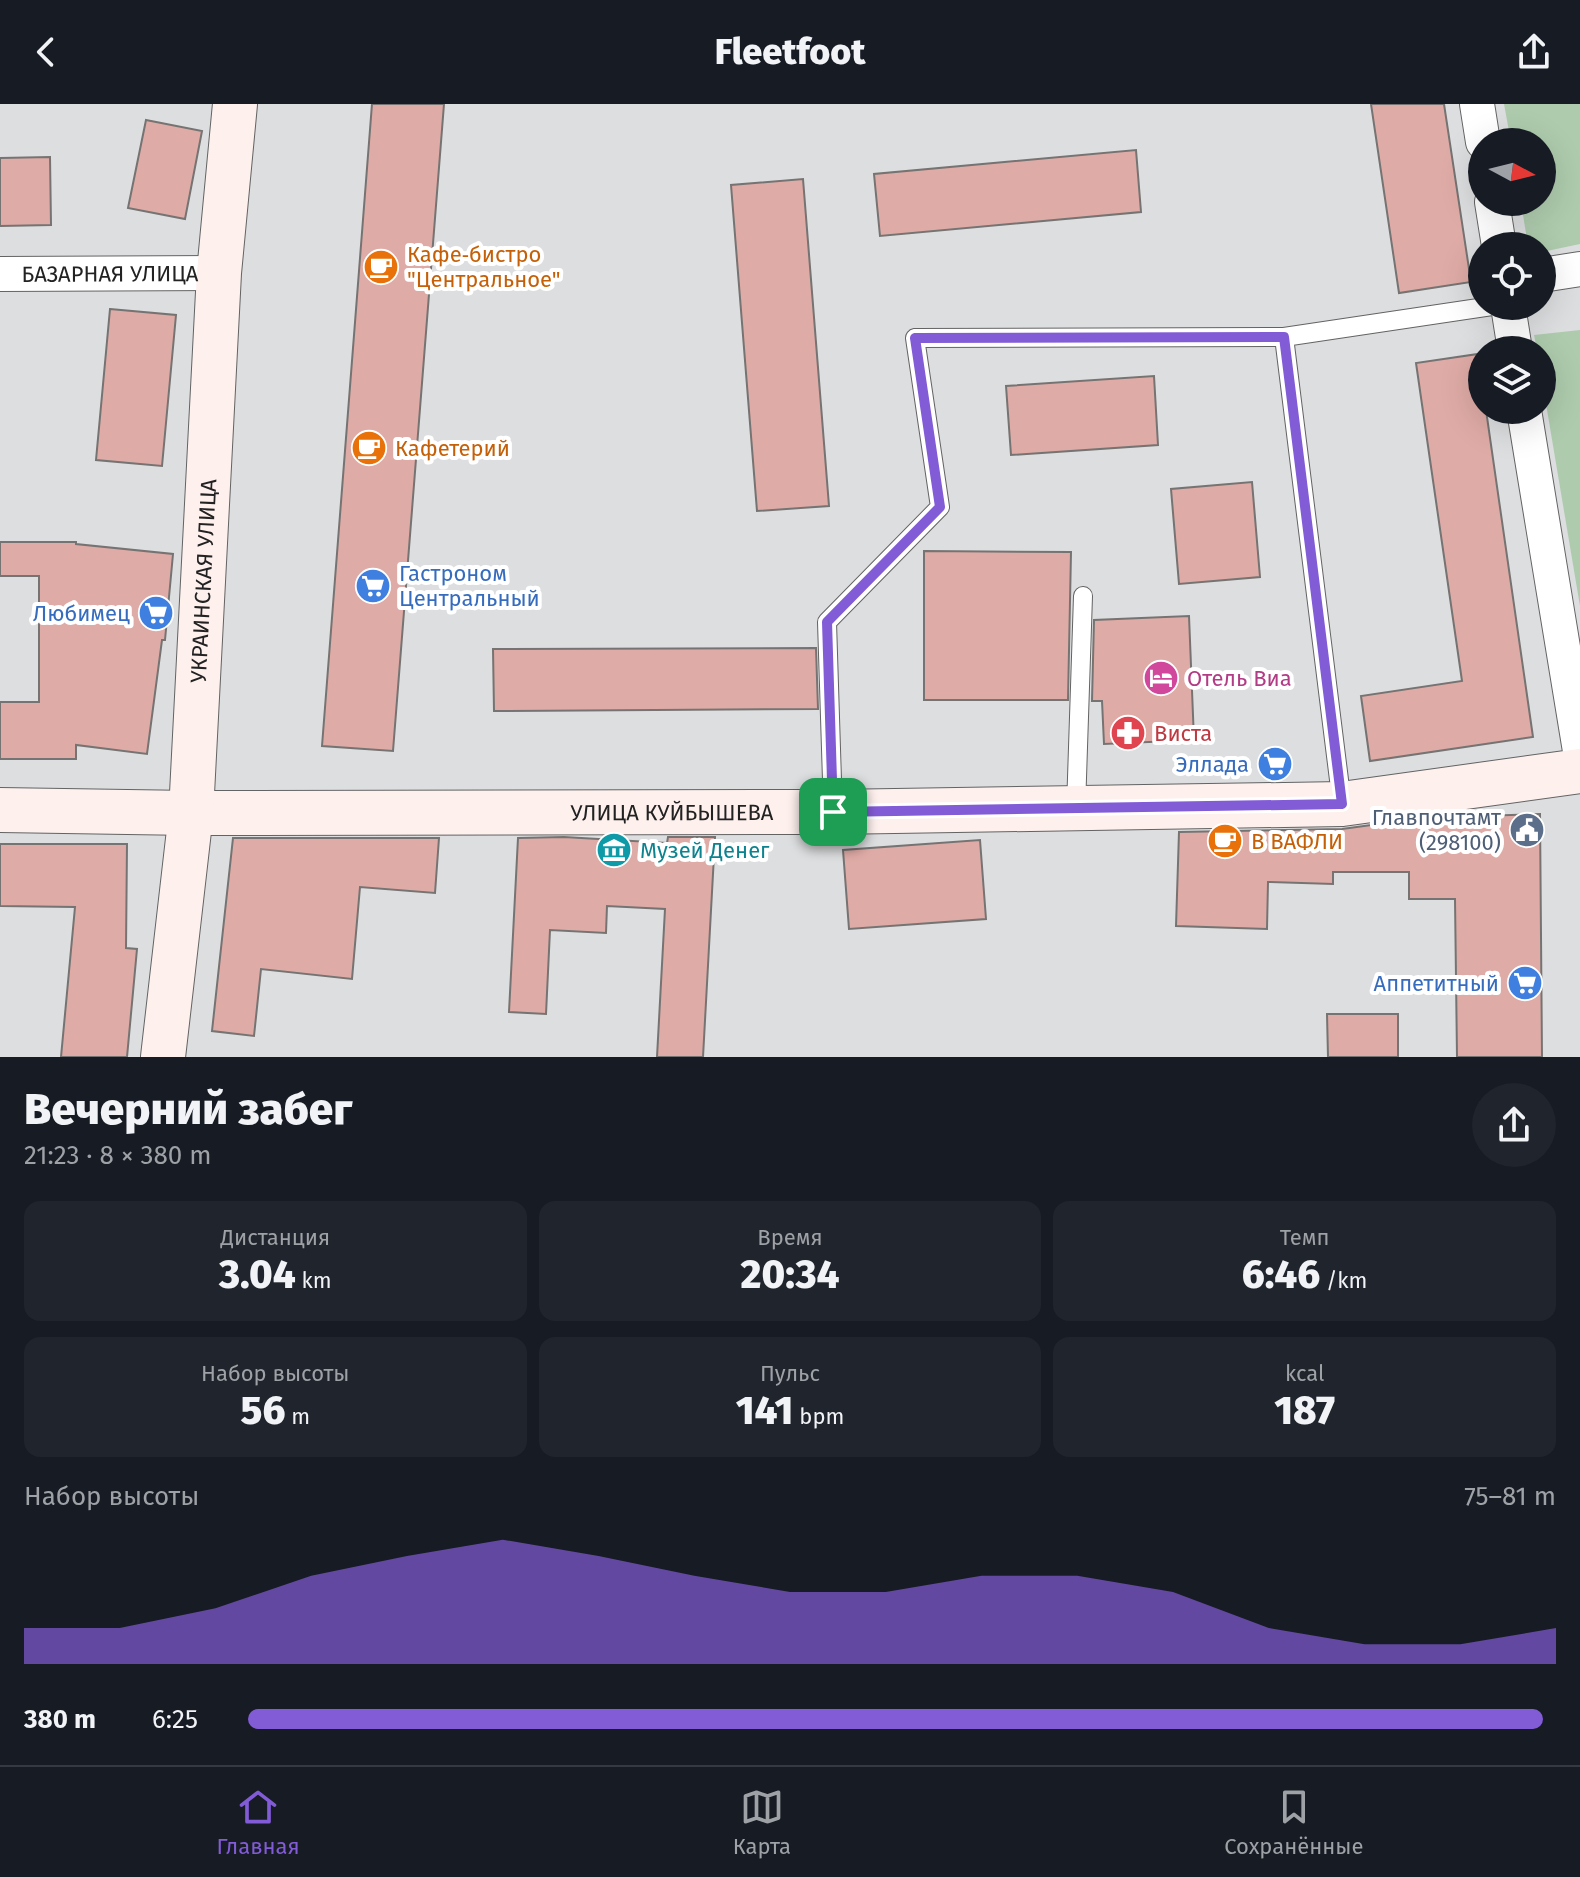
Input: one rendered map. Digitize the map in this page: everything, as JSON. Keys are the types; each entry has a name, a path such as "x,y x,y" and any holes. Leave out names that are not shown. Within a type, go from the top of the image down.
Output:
{"main road":[{"name":"УКРАИНСКАЯ УЛИЦА","path":"163,1057 191,813 219,273 235,104"},
{"name":"УЛИЦА КУЙБЫШЕВА","path":"0,810 191,813 833,812 1342,804 1580,771"}],"street":[{"path":"1477,104 1481,128"},
{"path":"1556,273 1580,269"},
{"name":"БАЗАРНАЯ УЛИЦА","path":"0,274 219,273"},
{"path":"1526,424 1580,751"}],"lane":[{"path":"833,812 827,622 940,507 915,338 1284,337 1468,310"},
{"path":"1284,337 1342,804"},
{"path":"1076,808 1083,596"}],"green space":[{"path":"1504,104 1580,104 1580,244 1556,249 1556,232 1526,232 1523,216 1556,216 1556,128 1508,128"},
{"path":"1580,330 1580,606 1549,424 1556,424 1556,336 1534,335"}],"building":[{"path":"372,104 444,104 393,751 322,746"},
{"path":"1371,104 1444,104 1468,262 1468,282 1399,293"},
{"path":"146,120 202,131 185,219 128,208"},
{"path":"1136,150 1141,212 880,236 874,174"},
{"path":"50,157 51,225 0,226 0,158"},
{"path":"803,179 829,506 757,511 731,185"},
{"path":"110,309 176,315 162,466 96,460"},
{"path":"1468,355 1468,424 1488,424 1533,737 1370,761 1361,696 1462,681 1416,363"},
{"path":"1154,376 1158,445 1011,455 1006,386"},
{"path":"1252,482 1260,577 1179,584 1171,489"},
{"path":"0,542 76,542 173,554 165,640 162,640 147,754 76,745 76,759 0,759 0,702 39,702 39,576 0,576"},
{"path":"924,551 1071,552 1068,700 924,700"},
{"path":"1189,616 1194,740 1104,744 1102,701 1092,701 1094,620"},
{"path":"816,648 818,709 494,711 493,649"},
{"path":"1540,814 1542,1057 1457,1057 1455,899 1409,899 1409,872 1333,872 1333,884 1268,882 1267,929 1176,926 1179,832 1342,829 1423,818"},
{"path":"564,837 667,843 668,837 715,837 703,1057 657,1057 665,909 607,906 606,933 550,930 546,1014 509,1012 518,838"},
{"path":"233,838 439,838 435,893 360,887 352,979 261,969 254,1036 212,1031"},
{"path":"980,840 986,919 849,929 843,850"},
{"path":"0,844 127,844 126,948 137,949 127,1057 61,1057 75,907 0,906"},
{"path":"1327,1014 1398,1014 1398,1057 1328,1057"}],"place":[{"name":"Кафе‐бистро \"Центральное\"","path":"381,267"},
{"name":"Кафетерий","path":"369,448"},
{"name":"Гастроном Центральный","path":"373,586"},
{"name":"Любимец","path":"156,613"},
{"name":"Отель Виа","path":"1161,678"},
{"name":"Виста","path":"1128,733"},
{"name":"Эллада","path":"1275,764"},
{"name":"Главпочтамт (298100)","path":"1527,830"},
{"name":"В ВАФЛИ","path":"1225,841"},
{"name":"Музей Денег","path":"614,850"},
{"name":"Аппетитный","path":"1525,983"}],"route":[{"path":"1284,337 1342,804 833,812 827,622 940,507 915,338 1284,337"}]}
